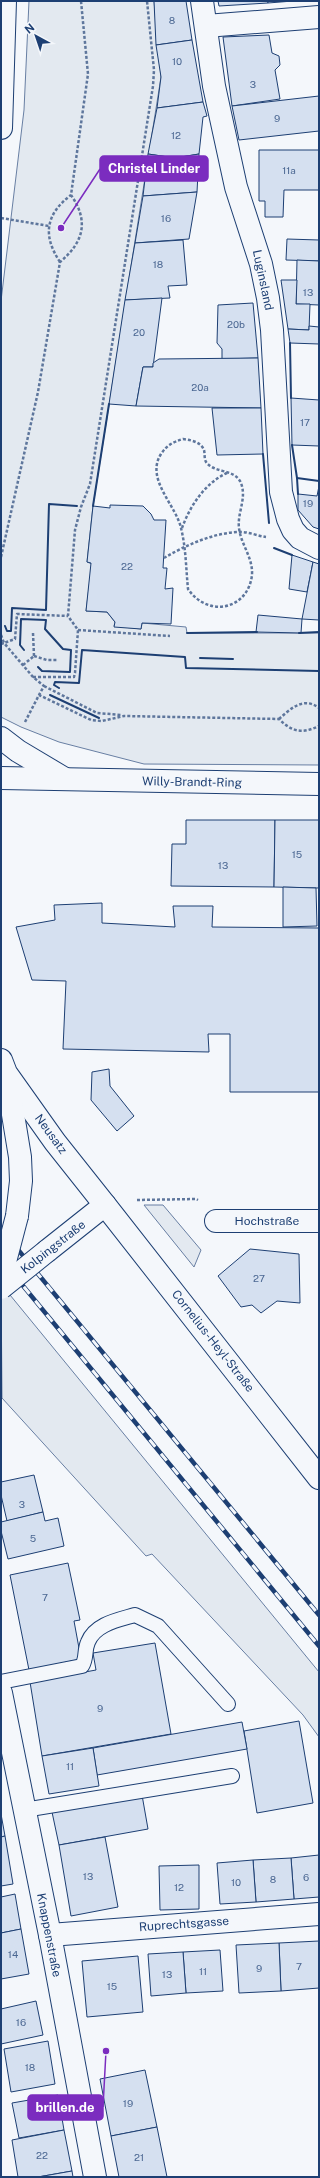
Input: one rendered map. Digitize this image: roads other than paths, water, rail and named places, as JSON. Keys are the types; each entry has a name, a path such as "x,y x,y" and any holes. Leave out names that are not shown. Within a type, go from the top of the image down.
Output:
{"street":[{"path":"1,128 5,1"},
{"name":"Luginsland","path":"202,1 214,86 236,187 261,264 268,298 272,330 281,492 288,519 293,530 300,538 319,548"},
{"path":"206,26 319,17"},
{"path":"1,738 18,751 66,780"},
{"name":"Willy-Brandt-Ring","path":"1,778 319,784"},
{"path":"1,1277 17,1216 21,1181 20,1157 4,1067"},
{"name":"Neusatz","path":"4,1067 55,1142 105,1205"},
{"name":"Kolpingstraße","path":"1,1288 105,1205"},
{"name":"Cornelius-Heyl-Straße","path":"105,1205 319,1478"},
{"name":"Hochstraße","path":"216,1221 319,1221"},
{"name":"Knappenstraße","path":"1,1693 50,1935 95,2177"},
{"name":"Ruprechtsgasse","path":"50,1935 319,1914"}],"lane":[{"path":"1,1682 82,1666 87,1659 85,1650 88,1640 105,1623 135,1615 158,1626 228,1704"},
{"path":"24,1810 232,1776"}],"railway":[{"path":"1,1229 319,1615"},
{"path":"1,1259 319,1646"}],"place":[{"name":"Christel Linder","path":"61,228"},
{"name":"brillen.de","path":"106,2051"}]}
